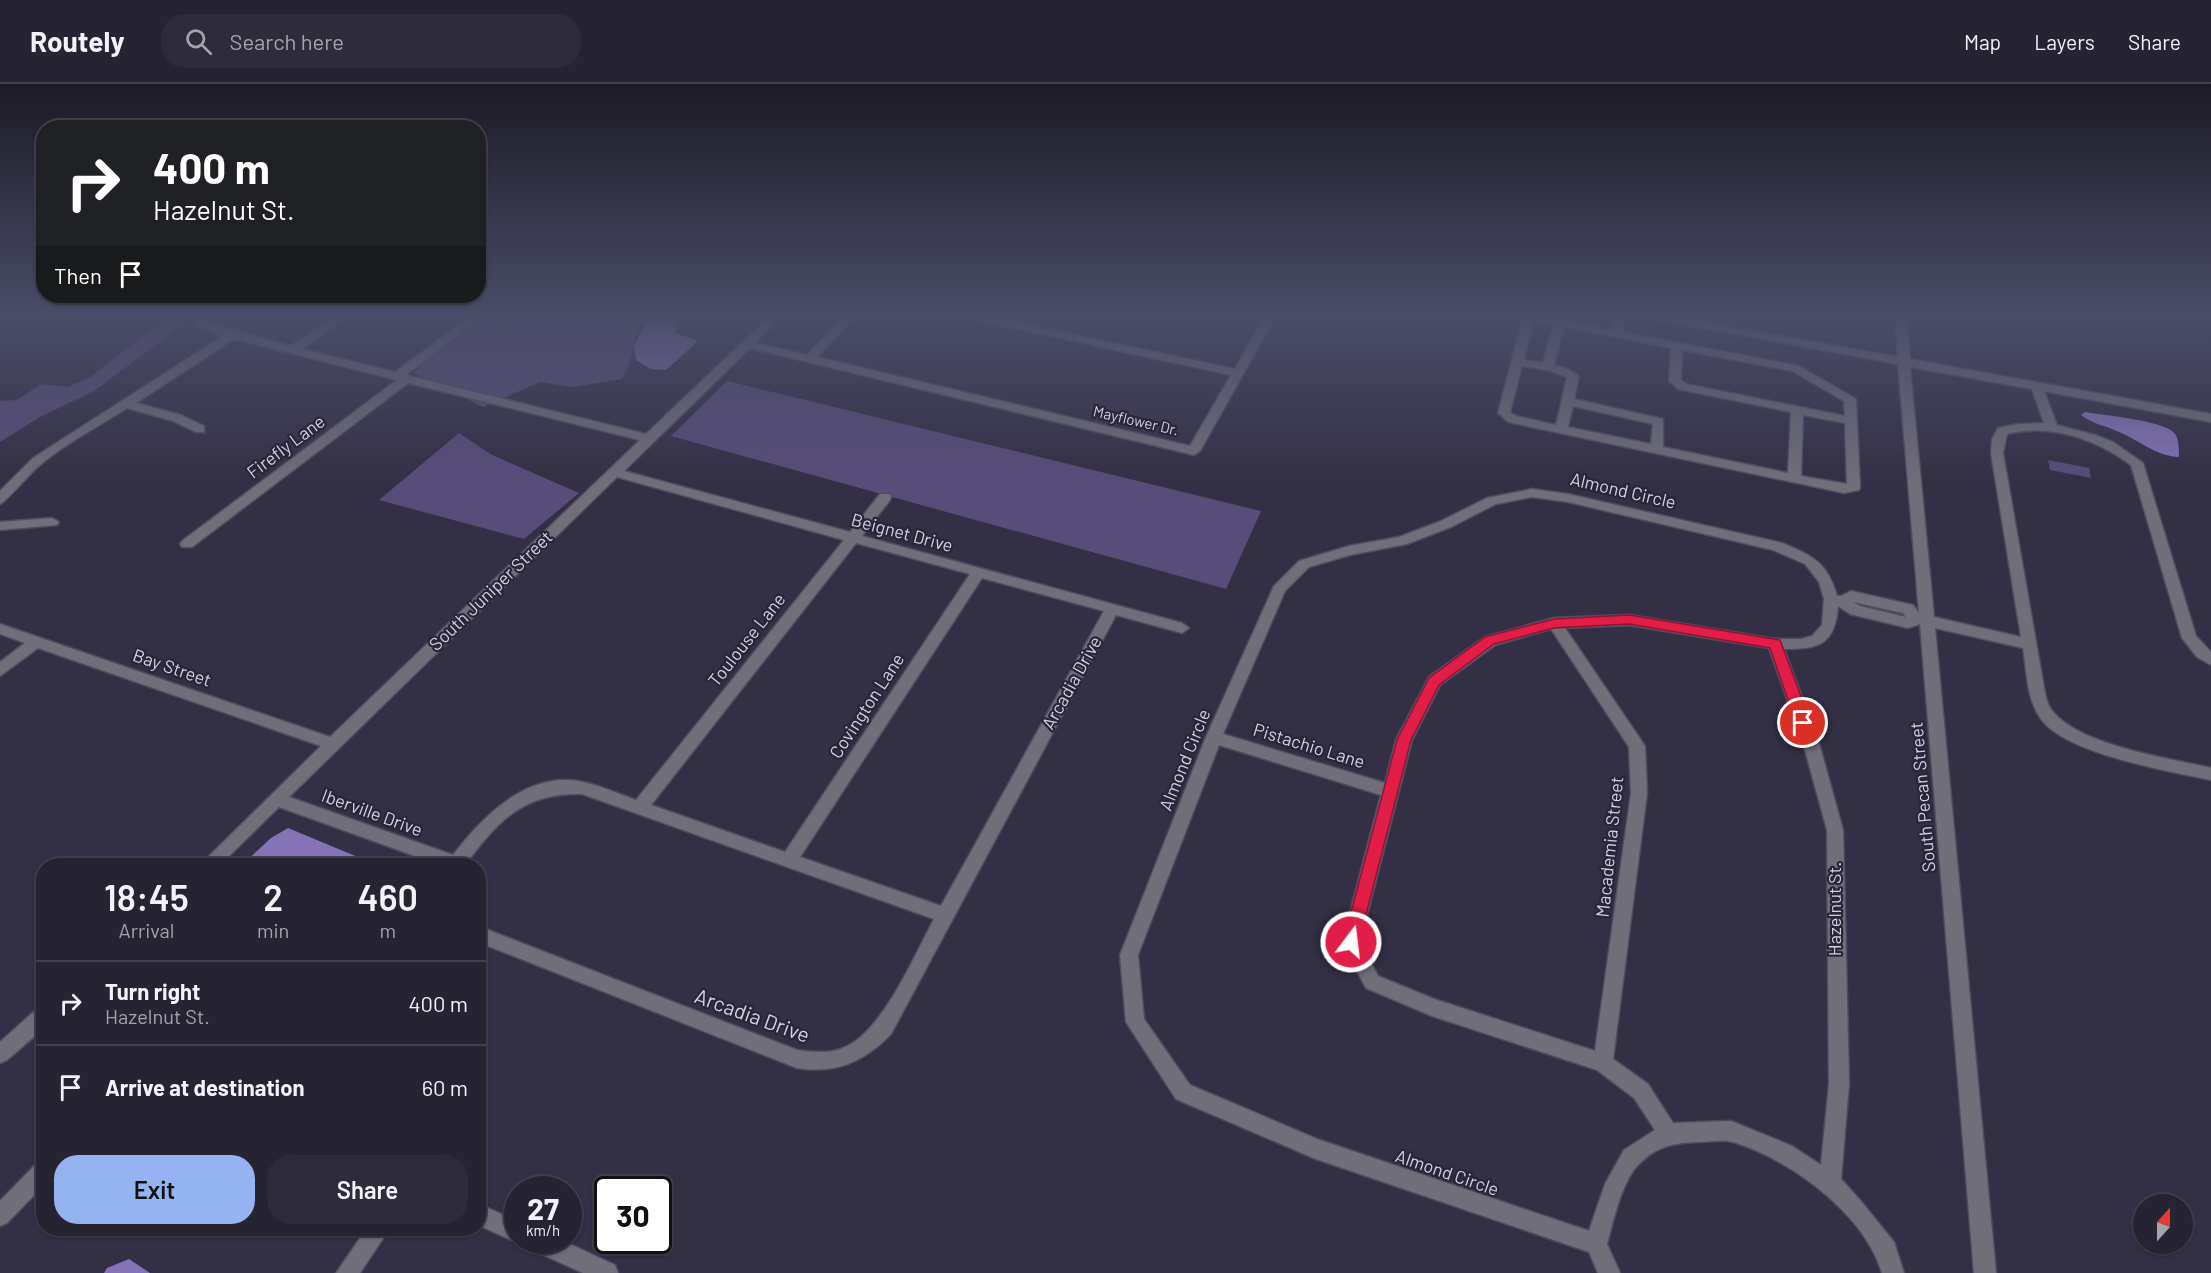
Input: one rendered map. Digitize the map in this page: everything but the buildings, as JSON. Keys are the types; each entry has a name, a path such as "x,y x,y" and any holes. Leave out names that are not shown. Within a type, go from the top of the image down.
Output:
{"street":[{"path":"0,500 13,483 37,461 175,372"},
{"path":"385,372 649,439"},
{"name":"Firefly Lane","path":"187,544 408,372"},
{"name":"South Juniper Street","path":"215,858 718,372"},
{"name":"Mayflower Dr.","path":"865,372 1194,451 1238,373"},
{"path":"1514,372 1504,413 1512,418 1794,479 1844,489 1854,487 1850,399 1802,372"},
{"path":"1561,429 1573,376 1566,372"},
{"path":"1675,372 1675,381 1682,387 1852,421"},
{"name":"South Pecan Street","path":"1905,372 1921,619 1985,1273"},
{"path":"1957,372 2211,418"},
{"path":"2037,387 2052,428"},
{"path":"1568,401 1659,422 1657,449"},
{"path":"127,404 177,418 200,429"},
{"path":"1794,479 1797,410"},
{"path":"2211,660 2189,638 2137,463 2124,452 2103,441 2052,428 2016,426 2002,431 1998,439 1997,453 2030,644 2046,715 2061,729 2084,742 2211,774"},
{"name":"Beignet Drive","path":"614,472 1182,628"},
{"name":"Almond Circle","path":"1596,1244 1316,1149 1183,1092 1135,1022 1130,955 1214,737 1279,589 1304,564 1340,553 1402,541 1446,524 1492,501 1532,493 1568,498 1777,546 1810,561 1837,600"},
{"name":"Toulouse Lane","path":"639,808 885,497"},
{"path":"0,526 52,522"},
{"name":"Covington Lane","path":"789,860 978,573"},
{"path":"1668,1133 1641,1091 1603,1063 1432,1007 1372,982 1351,942 1404,740 1434,681 1490,641 1554,623 1629,620 1775,644 1801,644 1817,640 1829,626 1837,600 1855,610 1908,623 1921,619 2030,644"},
{"name":"Arcadia Drive","path":"486,937 797,1059 814,1063 833,1061 852,1055 868,1046 884,1028 1112,609"},
{"name":"Macademia Street","path":"1554,623 1636,746 1639,793 1603,1063"},
{"name":"Bay Street","path":"0,629 332,744"},
{"path":"0,670 36,642"},
{"name":"Hazelnut St.","path":"1775,644 1811,743 1835,830 1839,1084 1830,1183"},
{"name":"Pistachio Lane","path":"1214,737 1392,792"},
{"path":"460,858 497,816 511,805 541,789 557,786 582,788 945,915"},
{"name":"Iberville Drive","path":"276,800 438,858"},
{"path":"0,1054 36,1023"},
{"path":"1609,1273 1596,1244 1612,1191 1631,1157 1668,1133 1731,1131 1785,1153 1830,1183 1853,1207 1886,1250 1893,1273"},
{"path":"0,1216 36,1178"},
{"path":"486,1218 504,1226"},
{"path":"347,1273 374,1236"},
{"path":"566,1254 606,1273"}],"shaded area":[{"path":"96,372 119,372 94,391 40,417 0,442 0,401 17,400 41,384 68,387"},
{"path":"625,372 622,379 573,387 540,382 483,407 414,373"},
{"path":"727,381 1261,511 1226,589 671,436"},
{"path":"2085,412 2148,422 2170,429 2177,439 2179,457 2155,451 2119,432 2090,421 2081,415"},
{"path":"459,433 492,455 579,493 524,539 379,500"},
{"path":"2048,460 2089,468 2091,478 2050,470"},
{"path":"288,828 360,858 250,858 271,838"},
{"path":"129,1259 150,1273 104,1273 107,1268"}],"route":[{"path":"1351,942 1404,740 1434,681 1490,641 1554,623 1629,620 1775,644 1803,723"}]}
